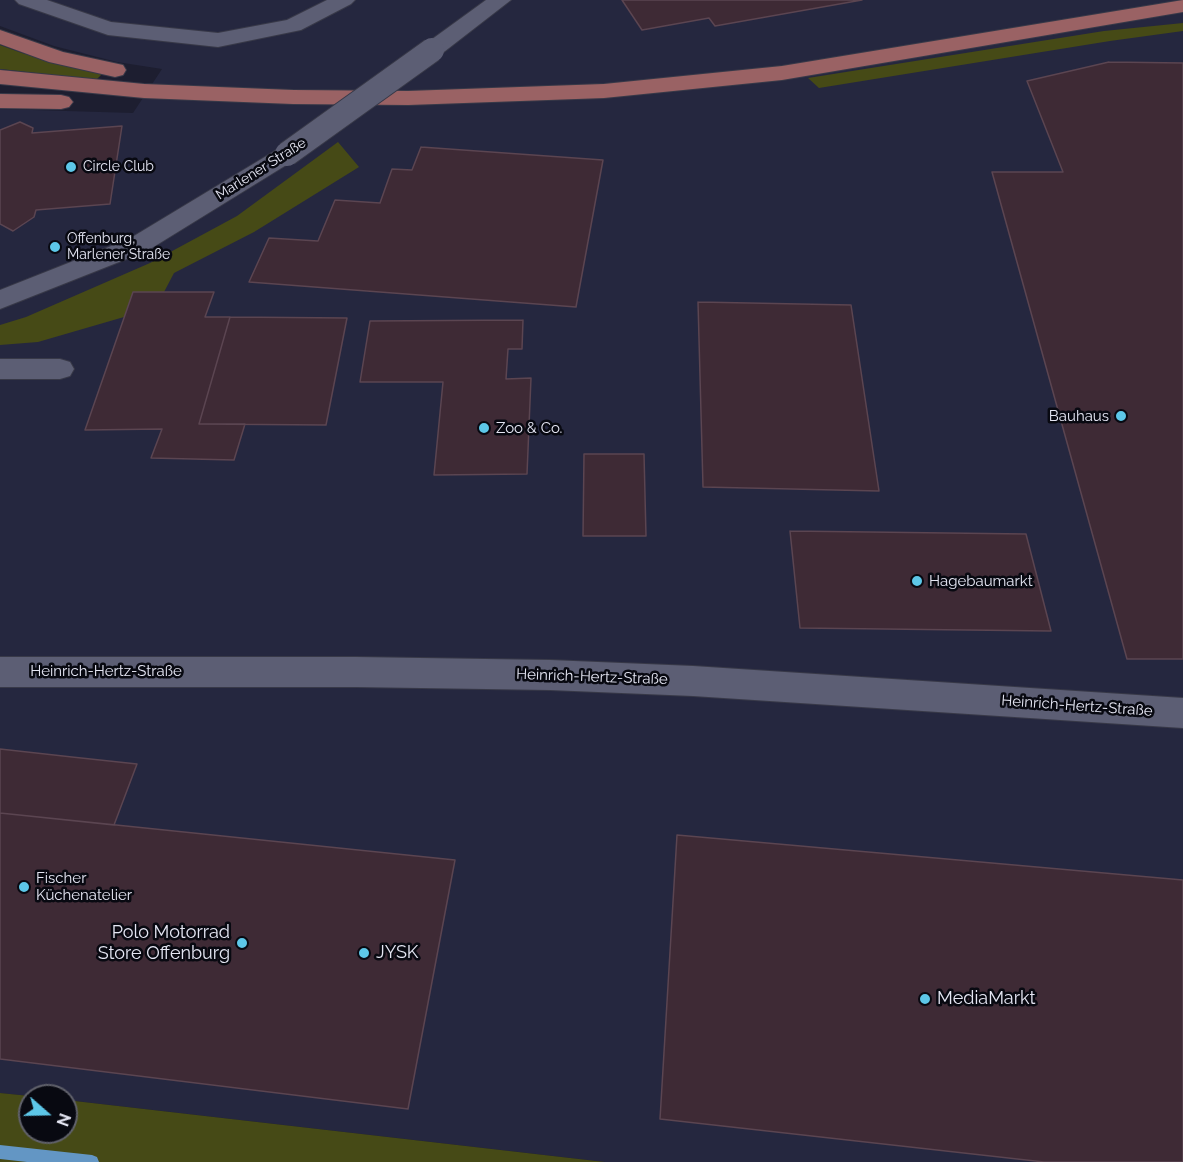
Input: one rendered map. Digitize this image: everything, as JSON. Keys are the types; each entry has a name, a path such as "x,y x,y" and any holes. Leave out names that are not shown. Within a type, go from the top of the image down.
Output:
{"main road":[{"path":"0,77 144,91 228,95 396,98 510,96 604,91 697,83 860,61 1183,6"},
{"path":"0,37 57,57 228,95"},
{"path":"0,101 60,102 144,91"}],"street":[{"path":"26,0 108,27 218,40 293,25 344,0"},
{"name":"Marlener Straße","path":"0,300 138,244 287,154 500,0"},
{"path":"0,369 60,369"},
{"name":"Heinrich-Hertz-Straße","path":"0,672 356,672 550,675 693,681 1183,713"}],"shaded area":[{"path":"0,0 1183,0 1183,1162 605,1162 78,1101 78,1084 18,1084 18,1095 0,1093 0,109 133,113 162,69 117,62 54,46 0,26"}],"green space":[{"path":"1183,23 1183,31 819,88 808,78 1104,31"},
{"path":"0,45 102,74 96,80 0,69"},
{"path":"338,142 359,167 254,232 174,273 164,292 133,292 124,317 38,342 0,345 0,325 26,317 150,263 237,216"},
{"path":"0,1093 18,1095 18,1144 78,1144 78,1101 605,1162 0,1162"}],"building":[{"path":"622,0 862,0 715,26 709,18 642,30"},
{"name":"Bauhaus","path":"1109,62 1183,63 1183,659 1127,659 992,172 1063,172 1027,81"},
{"path":"20,122 33,128 32,133 122,126 110,204 36,210 34,217 13,231 0,224 0,130"},
{"path":"421,147 603,160 576,307 249,282 269,238 318,241 335,200 380,203 392,169 412,170"},
{"path":"133,292 214,292 205,317 230,317 199,424 245,424 234,460 151,458 162,429 85,430"},
{"path":"698,302 851,305 879,491 703,487"},
{"path":"230,317 347,318 326,425 199,424"},
{"name":"Zoo & Co.","path":"523,320 522,349 508,349 506,379 531,378 527,474 434,475 443,382 360,382 370,321"},
{"path":"584,454 644,454 646,536 583,536"},
{"name":"Hagebaumarkt","path":"790,531 1026,534 1051,631 800,628"},
{"path":"0,749 137,764 114,825 0,813"},
{"path":"0,813 455,860 408,1109 0,1059"},
{"name":"MediaMarkt","path":"677,835 1183,880 1183,1162 1044,1162 660,1119"}],"waterway":[{"path":"0,1152 92,1162"}],"place":[{"name":"Circle Club","path":"71,167"},
{"name":"Offenburg, Marlener Straße","path":"55,247"},
{"name":"Bauhaus","path":"1121,416"},
{"name":"Zoo & Co.","path":"484,428"},
{"name":"Hagebaumarkt","path":"917,581"},
{"name":"Fischer Küchenatelier","path":"24,887"},
{"name":"Polo Motorrad Store Offenburg","path":"242,943"},
{"name":"JYSK","path":"364,953"},
{"name":"MediaMarkt","path":"925,999"}]}
